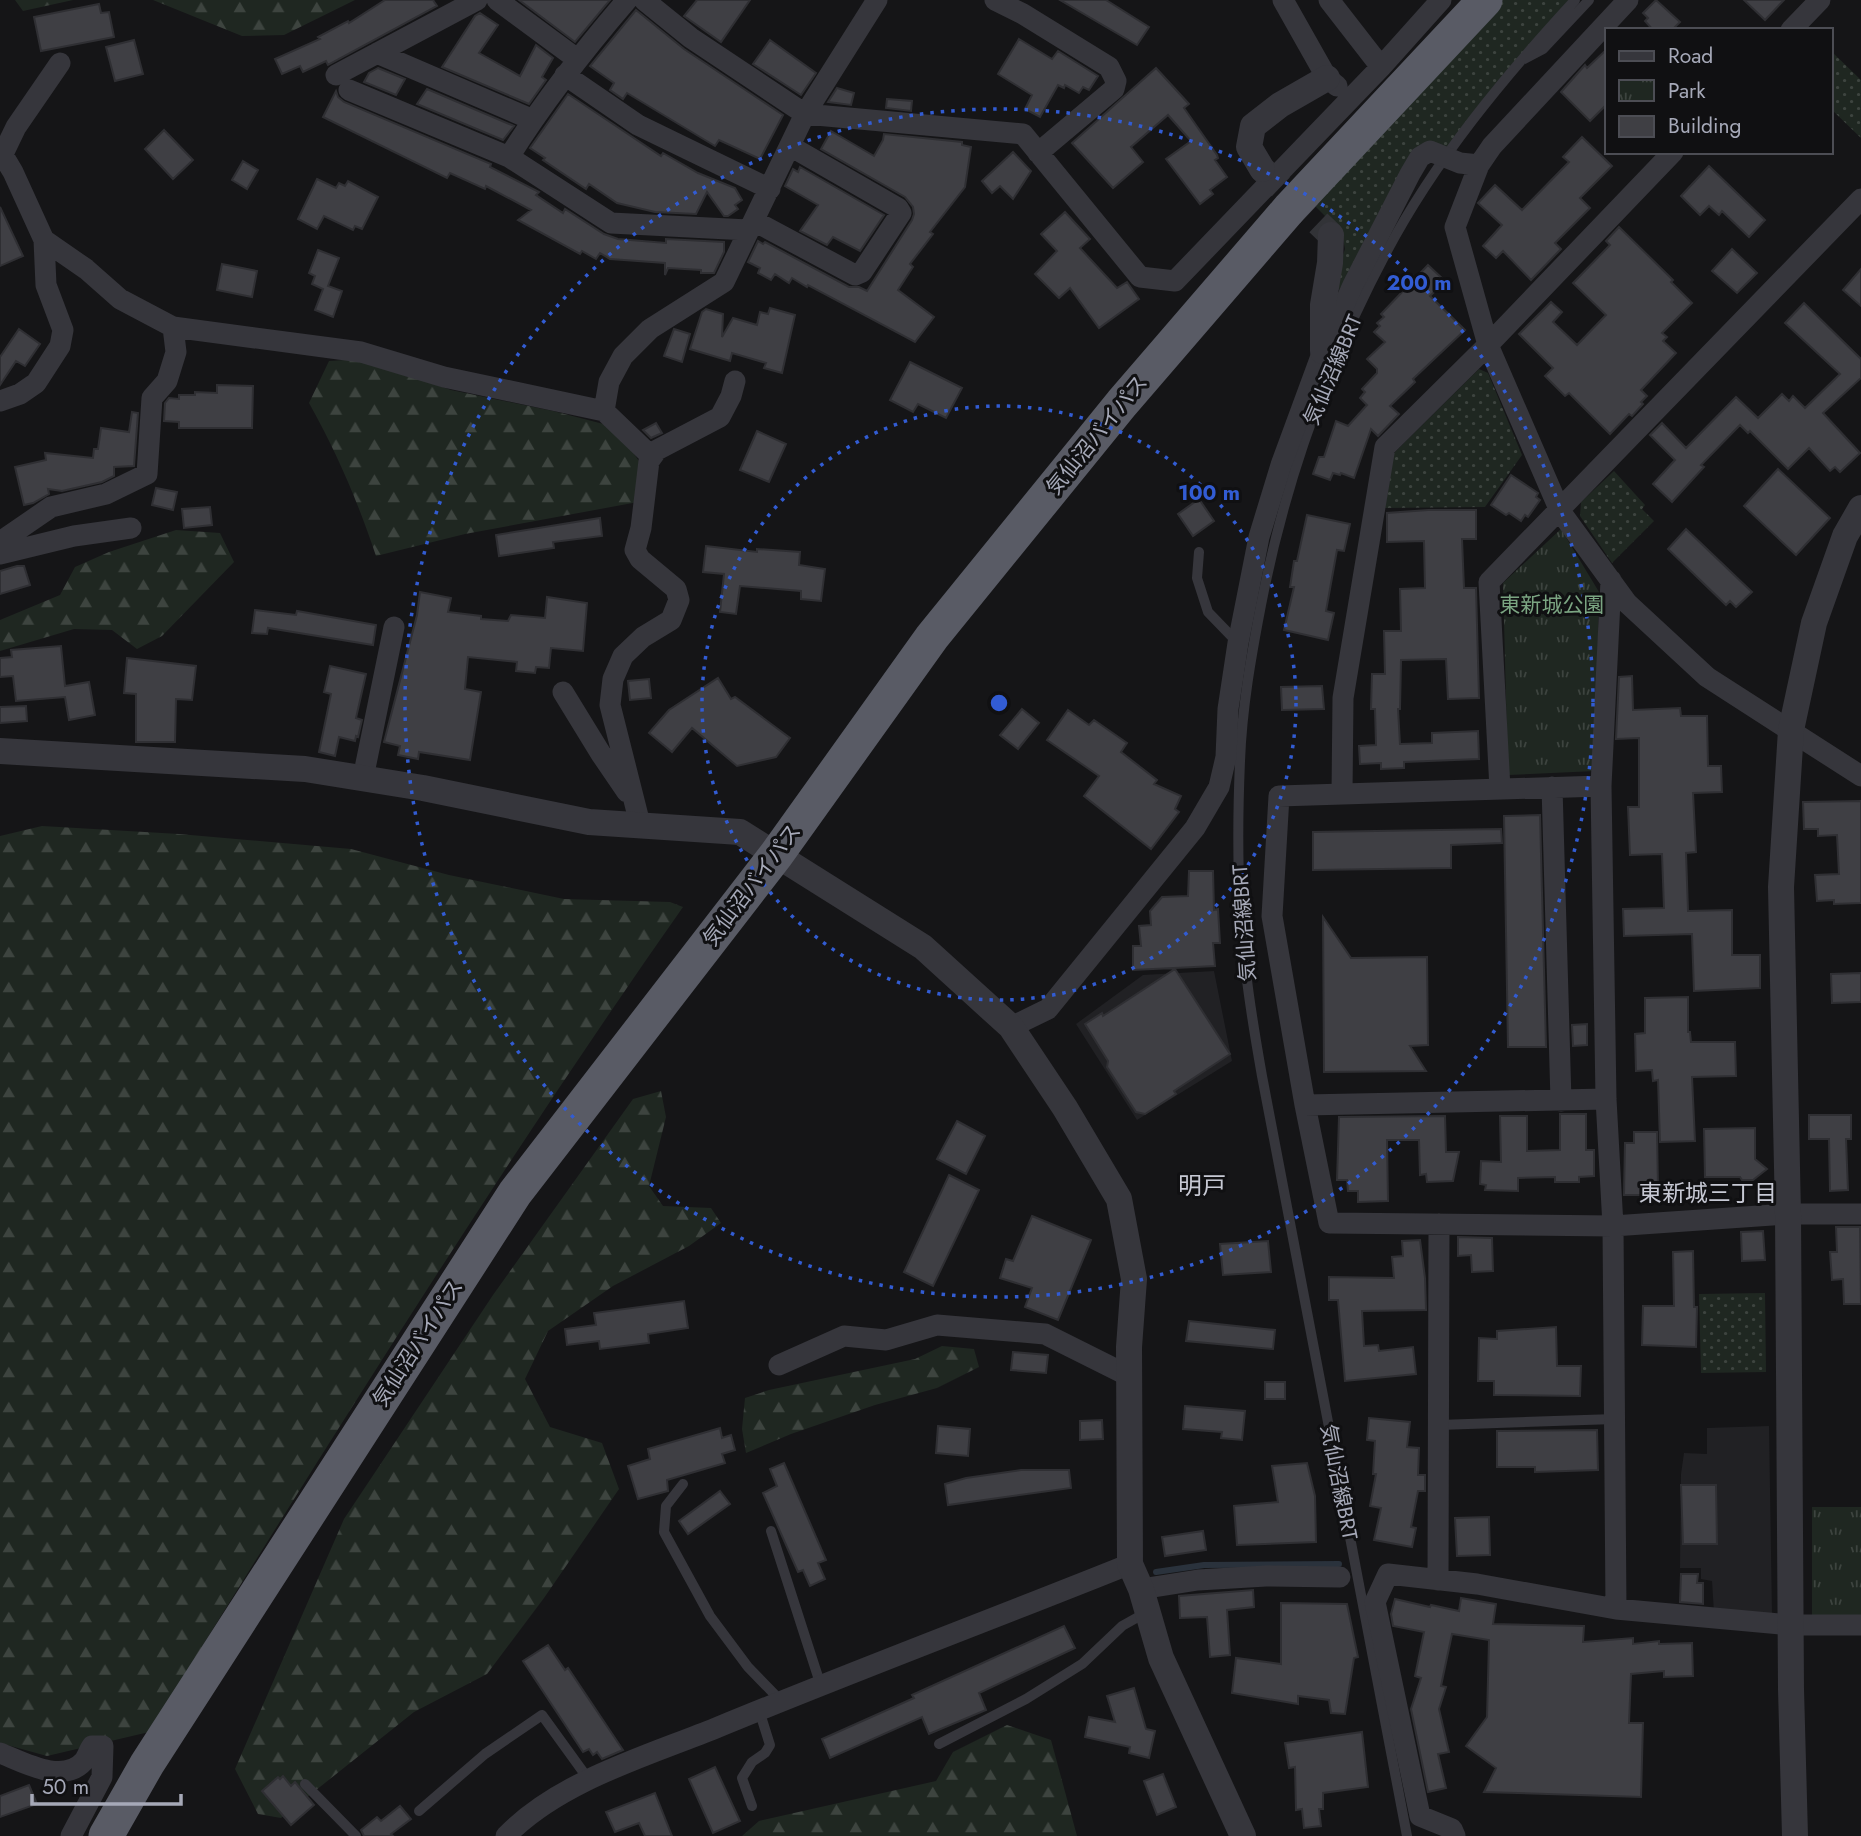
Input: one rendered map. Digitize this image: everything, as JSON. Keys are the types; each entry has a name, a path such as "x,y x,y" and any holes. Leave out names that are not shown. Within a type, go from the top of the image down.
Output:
{"highway":[{"name":"気仙沼バイパス","path":"106,1836 176,1717 515,1193 776,855 932,637 1122,403 1290,208 1485,0"}],"street":[{"path":"477,0 377,53 342,82 509,157 611,223 751,226 855,275 862,272 901,214 898,208 790,146"},
{"path":"497,0 638,125 770,189"},
{"path":"509,157 571,67 627,0"},
{"path":"644,0 670,8 691,38 805,114 1023,135 1140,277 1175,281 1381,67 1441,0"},
{"path":"604,411 608,382 623,356 650,329 724,282 805,114 877,0"},
{"path":"995,0 1023,14 1108,67 1116,81 1114,89 1038,153"},
{"path":"1283,0 1327,78 1350,97"},
{"path":"1329,0 1381,67"},
{"path":"1628,0 1492,146 1479,165 1455,227 1488,345 1560,511 1627,603 1707,677 1861,776"},
{"path":"1793,28 1820,0"},
{"path":"377,53 533,120"},
{"path":"0,401 20,394 36,383 60,346 63,330 46,285 44,240 1,152 60,63"},
{"path":"1262,169 1249,147 1253,126 1280,105 1327,78"},
{"path":"1011,1027 1048,1009 1207,809 1219,787 1226,757 1228,709 1238,643 1259,537 1281,465 1323,351 1353,285 1420,157 1430,151 1460,163 1479,165"},
{"path":"1342,794 1343,698 1385,447 1488,345 1671,154"},
{"path":"1500,789 1489,582 1861,199"},
{"path":"1323,351 1323,305 1331,234"},
{"path":"44,240 86,269 120,299 173,327 361,352 444,377 604,411 652,457"},
{"path":"0,542 51,507 106,494 148,474 152,398 167,381 176,352 173,327"},
{"path":"637,813 610,705 613,679 623,656 643,638 671,620 679,600 676,589 640,559 635,550 649,461 657,450 720,417 735,380"},
{"path":"1795,1836 1788,1214 1781,887 1791,730 1814,623 1845,536 1861,508"},
{"path":"0,554 74,536 131,528"},
{"path":"1611,580 1601,786 1606,1098 1613,1226 1616,1609"},
{"path":"363,778 394,627"},
{"path":"563,692 637,813"},
{"path":"0,751 305,769 423,788 589,822 637,813 740,832 923,947 1011,1027 1065,1108 1119,1199 1134,1279 1129,1376 1130,1564 1161,1658 1243,1836"},
{"path":"1601,786 1279,796 1272,916 1329,1223 1613,1226 1788,1214 1861,1214"},
{"path":"1552,787 1561,1101"},
{"path":"1305,1105 1606,1098"},
{"path":"1438,1580 1439,1224"},
{"path":"779,1365 844,1336 886,1340 937,1325 1045,1334 1129,1376"},
{"path":"506,1836 524,1818 589,1780 781,1701 1130,1564"},
{"path":"1455,1836 1452,1829 1420,1816 1375,1602 1388,1574 1616,1609 1791,1625 1861,1625"},
{"path":"1144,1600 1198,1580 1266,1576 1340,1577"},
{"path":"0,1753 54,1772 71,1770 85,1761 92,1746 103,1746 102,1777 71,1836"}],"lane":[{"name":"気仙沼線BRT","path":"1407,1836 1262,1076 1245,970 1239,866 1240,759 1248,670 1268,567 1300,452 1340,347 1387,251 1447,156 1518,62 1575,0"},
{"name":"気仙沼線BRT","path":"1518,62 1543,49 1589,0"},
{"path":"1199,552 1197,578 1208,612 1238,643"},
{"path":"1439,1425 1615,1419"},
{"path":"683,1484 666,1506 664,1532 709,1616 748,1668 781,1701"},
{"path":"771,1531 821,1686"},
{"path":"939,1744 1026,1699 1082,1664 1122,1626 1144,1600"},
{"path":"752,1805 742,1777 752,1762 765,1753 770,1745 759,1710"},
{"path":"419,1811 485,1754 542,1715 589,1780"},
{"path":"305,1784 356,1836"}],"shaded area":[{"path":"1214,971 1232,1061 1137,1120 1076,1024 1143,975"},
{"path":"1769,1426 1772,1614 1714,1613 1712,1581 1701,1579 1701,1568 1680,1568 1681,1474 1684,1453 1707,1454 1707,1428"}],"green space":[{"path":"15,0 73,0 23,11"},
{"path":"153,0 355,0 284,35 242,36"},
{"path":"1501,0 1569,0 1446,149 1431,146 1339,290 1334,292 1332,287 1345,249 1342,233 1313,204"},
{"path":"1833,53 1861,80 1861,138 1833,111"},
{"path":"361,359 451,390 615,427 639,461 638,502 465,534 376,556 346,478 309,403 329,361"},
{"path":"1479,369 1488,373 1522,455 1485,507 1383,508 1393,454"},
{"path":"1614,471 1645,505 1642,509 1654,521 1612,563 1580,516 1581,502"},
{"name":"東新城公園","path":"1561,529 1599,592 1595,771 1508,775 1503,583"},
{"path":"176,530 220,533 234,562 162,636 137,649 112,630 74,629 0,651 0,620 60,595 75,567 109,552"},
{"path":"42,826 179,834 351,849 449,875 564,899 670,902 683,907 477,1212 149,1732 47,1756 0,1743 0,836"},
{"path":"661,1091 666,1117 649,1186 663,1206 711,1208 721,1223 689,1246 613,1286 548,1331 525,1379 550,1427 602,1443 619,1489 544,1598 487,1674 414,1712 281,1818 258,1814 235,1769 344,1519 493,1295 633,1099"},
{"path":"1765,1293 1766,1372 1701,1373 1699,1294"},
{"path":"942,1346 974,1349 979,1367 937,1388 875,1405 791,1434 746,1453 742,1429 745,1398 769,1390 915,1359"},
{"path":"1812,1507 1861,1507 1861,1615 1812,1617"},
{"path":"1007,1725 1051,1740 1077,1836 742,1836 759,1821 936,1781 953,1752"}],"building":[{"path":"385,0 433,0 437,6 328,65 326,61 303,72 300,66 282,74 275,59 320,39 318,37 348,21 349,23"},
{"path":"519,0 610,0 575,42"},
{"path":"697,0 750,0 721,42 684,16"},
{"path":"1060,0 1106,0 1149,27 1137,45"},
{"path":"1656,0 1680,22 1674,28 1651,28 1643,13"},
{"path":"1744,0 1784,0 1765,20"},
{"path":"99,4 101,13 109,12 114,37 41,51 34,17"},
{"path":"636,10 684,49 783,115 760,159 719,140 715,146 627,93 623,99 610,90 614,83 590,66"},
{"path":"480,13 498,25 479,53 520,76 536,45 553,58 542,77 546,80 529,104 442,67 475,16"},
{"path":"1019,39 1052,59 1058,51 1098,76 1089,90 1083,87 1079,93 1065,85 1064,88 1058,85 1040,117 1025,109 1032,95 998,74"},
{"path":"134,40 143,74 115,81 106,47"},
{"path":"770,40 816,73 801,95 753,64"},
{"path":"1605,51 1605,106 1590,121 1561,92 1585,65 1587,68"},
{"path":"378,68 405,79 396,95 364,82 369,73"},
{"path":"1156,68 1189,104 1184,108 1217,155 1215,160 1227,177 1210,190 1213,194 1200,204 1166,159 1191,141 1168,115 1131,147 1143,162 1113,188 1072,143"},
{"path":"837,88 854,93 851,105 828,102"},
{"path":"427,89 514,126 503,140 417,104"},
{"path":"336,91 344,102 491,164 490,167 539,192 536,195 563,213 565,209 604,234 618,239 666,243 666,239 724,242 724,252 714,273 668,268 665,275 665,263 610,259 600,253 596,259 582,251 580,254 518,220 531,210 486,186 485,189 450,173 447,178 323,117"},
{"path":"568,94 661,156 663,153 698,173 735,188 742,200 735,205 738,209 724,216 707,192 696,214 655,212 617,203 589,184 586,189 543,160 545,158 530,148"},
{"path":"887,99 912,101 911,111 886,108"},
{"path":"164,130 193,160 173,179 145,149"},
{"path":"831,131 874,156 884,134 962,142 962,145 971,147 965,187 930,232 933,234 910,264 913,267 898,290 934,317 915,342 792,278 789,283 775,274 771,280 758,273 760,268 748,262 758,241 763,244 765,242 849,287 859,287 867,291 912,220 913,207 905,197 821,149"},
{"path":"1582,137 1612,166 1580,198 1590,208 1555,243 1561,249 1531,280 1503,251 1496,258 1483,246 1502,225 1478,203 1495,185 1522,210 1569,162 1563,157"},
{"path":"1013,152 1031,171 1013,199 1000,186 992,193 982,181"},
{"path":"243,161 258,170 247,189 232,180"},
{"path":"1709,166 1765,220 1749,237 1722,211 1719,215 1709,206 1700,215 1681,196"},
{"path":"800,167 884,215 860,251 833,237 827,245 800,231 818,205 785,186 793,169 798,172"},
{"path":"317,179 336,188 339,183 345,186 348,181 378,197 362,229 355,226 353,230 324,216 317,229 298,219"},
{"path":"0,207 23,256 0,266"},
{"path":"1065,212 1090,239 1080,248 1117,288 1127,282 1139,299 1099,328 1070,288 1059,298 1035,274 1057,251 1041,234"},
{"path":"1619,227 1673,280 1671,282 1692,303 1662,333 1667,337 1663,341 1676,353 1641,390 1647,396 1641,402 1643,404 1610,434 1569,393 1565,396 1545,376 1553,368 1519,334 1551,302 1562,312 1553,322 1577,345 1606,315 1573,283 1610,245 1606,241"},
{"path":"1732,249 1757,273 1737,293 1712,271"},
{"path":"318,250 339,258 328,286 342,291 333,317 315,310 323,289 312,284 315,276 309,273"},
{"path":"222,264 257,271 252,297 217,290"},
{"path":"1428,265 1445,281 1430,296 1465,330 1413,379 1415,382 1390,406 1399,414 1378,436 1371,429 1354,478 1333,473 1330,480 1313,474 1319,457 1324,457 1336,421 1348,426 1367,405 1360,398 1365,392 1362,389 1377,373 1377,369 1367,359 1385,342 1374,332 1380,326 1377,323 1384,317 1381,314"},
{"path":"1861,269 1861,306 1843,290"},
{"path":"1804,303 1861,359 1861,378 1823,413 1860,453 1840,472 1835,467 1830,471 1809,448 1788,469 1750,431 1748,433 1740,425 1701,465 1704,467 1672,502 1653,484 1675,460 1650,435 1662,423 1686,448 1736,397 1758,418 1782,394 1789,401 1793,396 1805,408 1840,374 1785,323"},
{"path":"770,308 795,315 782,373 764,368 766,363 732,353 730,361 690,349 702,312 706,309 723,314 722,337 733,318 757,325 760,312 768,314"},
{"path":"19,329 40,344 25,366 16,361 0,385 0,357"},
{"path":"674,329 690,334 682,362 664,356"},
{"path":"910,362 962,388 946,418 918,404 913,412 890,400"},
{"path":"217,385 253,386 252,428 179,428 179,422 164,421 165,403 169,398 179,399 179,395 195,395 195,392 217,393"},
{"path":"132,412 138,413 134,466 114,467 114,476 102,482 62,491 48,489 49,494 24,505 15,467 46,460 45,453 93,458 94,449 98,449 101,428 129,432"},
{"path":"656,423 662,433 651,438 643,430"},
{"path":"757,431 786,444 769,482 740,470"},
{"path":"1778,469 1830,518 1796,555 1744,506"},
{"path":"1511,475 1538,493 1536,497 1540,500 1528,517 1525,515 1521,521 1491,505"},
{"path":"156,488 177,492 173,510 152,505"},
{"path":"1199,499 1214,521 1193,536 1178,514"},
{"path":"210,507 212,525 184,528 182,509"},
{"path":"1476,510 1476,539 1462,539 1464,588 1476,588 1479,698 1448,699 1446,659 1401,660 1398,709 1400,744 1432,743 1432,733 1478,731 1479,759 1404,762 1404,768 1381,769 1381,763 1360,764 1359,746 1376,745 1375,709 1371,709 1372,674 1385,674 1384,631 1401,631 1400,589 1425,588 1424,541 1387,542 1387,513"},
{"path":"1307,515 1350,524 1344,551 1337,550 1326,611 1334,613 1328,640 1284,630 1294,587 1290,587 1294,561 1297,561"},
{"path":"600,518 602,536 553,542 554,548 499,556 496,535"},
{"path":"1686,529 1752,592 1736,607 1730,601 1726,605 1668,549"},
{"path":"706,546 757,552 757,549 800,552 799,565 825,569 821,601 801,599 801,591 740,586 736,614 720,612 724,574 703,572"},
{"path":"24,566 30,585 0,594 0,571"},
{"path":"420,592 451,598 448,612 508,621 511,615 545,618 547,597 587,603 583,651 551,648 549,668 536,667 535,673 516,671 517,662 468,657 465,689 481,692 470,760 419,752 418,759 398,755 400,746 384,742 417,615"},
{"path":"255,610 296,615 297,611 376,625 373,645 268,628 267,634 252,633"},
{"path":"61,646 65,686 89,682 95,715 69,720 65,697 16,701 13,676 0,677 0,658 12,657 11,650"},
{"path":"127,658 196,666 192,700 176,699 175,742 136,742 136,694 124,693"},
{"path":"330,666 366,674 356,718 362,720 358,737 356,736 355,741 339,737 335,756 319,752 331,694 324,692"},
{"path":"1632,676 1633,710 1680,708 1681,716 1707,716 1708,766 1721,766 1722,792 1693,793 1696,852 1686,853 1688,911 1732,910 1732,955 1760,955 1760,988 1694,991 1692,934 1624,936 1623,909 1664,908 1662,854 1630,855 1628,807 1639,807 1639,738 1616,739 1619,677"},
{"path":"718,678 731,699 735,697 790,738 776,757 737,766 692,728 672,752 649,733 669,710"},
{"path":"649,679 651,698 630,700 628,681"},
{"path":"1322,686 1324,709 1282,710 1281,687"},
{"path":"26,706 27,721 0,723 0,707"},
{"path":"1022,709 1039,723 1018,749 1000,735"},
{"path":"1068,710 1089,725 1094,720 1127,743 1121,752 1157,780 1154,784 1181,796 1175,809 1179,812 1151,849 1084,796 1099,776 1047,740"},
{"path":"1861,801 1861,903 1834,904 1834,900 1817,901 1815,875 1839,874 1837,835 1818,836 1818,829 1804,829 1803,802"},
{"path":"1540,815 1546,1047 1508,1047 1504,816"},
{"path":"1501,829 1502,843 1451,845 1451,868 1313,870 1313,832"},
{"path":"1189,871 1213,871 1214,910 1218,909 1220,943 1213,943 1215,966 1133,970 1133,946 1141,946 1139,926 1151,925 1150,911 1162,897 1188,896"},
{"path":"1323,917 1351,958 1427,957 1428,1045 1410,1046 1426,1071 1324,1072"},
{"path":"1175,969 1230,1054 1145,1114 1136,1112 1107,1067 1108,1061 1085,1024 1102,1013 1103,1016"},
{"path":"1861,973 1861,1002 1832,1003 1831,974"},
{"path":"1688,997 1688,1032 1691,1042 1735,1042 1736,1076 1692,1077 1695,1141 1660,1142 1658,1080 1653,1081 1652,1070 1636,1071 1635,1034 1645,1033 1645,998"},
{"path":"1587,1024 1587,1045 1573,1046 1572,1025"},
{"path":"1560,1114 1586,1114 1586,1150 1594,1150 1594,1176 1579,1177 1579,1182 1555,1182 1555,1177 1518,1178 1518,1191 1485,1190 1486,1185 1480,1184 1481,1161 1501,1162 1500,1116 1527,1116 1527,1151 1560,1150"},
{"path":"1809,1115 1851,1115 1851,1139 1846,1139 1848,1190 1830,1191 1829,1139 1809,1139"},
{"path":"1445,1116 1446,1152 1459,1152 1453,1181 1427,1182 1426,1174 1420,1175 1419,1140 1387,1140 1388,1201 1358,1202 1358,1191 1348,1191 1347,1180 1337,1180 1339,1117"},
{"path":"957,1121 985,1136 966,1174 937,1159"},
{"path":"1755,1128 1755,1159 1767,1169 1753,1180 1742,1180 1740,1177 1705,1177 1704,1129"},
{"path":"1634,1132 1657,1132 1658,1189 1648,1190 1649,1195 1624,1195 1625,1143 1634,1143"},
{"path":"949,1175 979,1190 933,1286 904,1272"},
{"path":"1032,1216 1091,1240 1058,1320 1025,1307 1032,1288 1000,1278 1006,1259 1013,1261"},
{"path":"1836,1227 1860,1227 1861,1304 1844,1304 1843,1279 1832,1280 1830,1252 1837,1252"},
{"path":"1763,1231 1765,1260 1742,1261 1741,1232"},
{"path":"1458,1237 1492,1238 1493,1271 1472,1272 1471,1255 1458,1256"},
{"path":"1420,1240 1426,1310 1362,1311 1364,1346 1378,1345 1379,1351 1413,1347 1416,1374 1345,1381 1338,1300 1329,1300 1329,1277 1394,1278 1392,1257 1403,1256 1402,1241"},
{"path":"1268,1241 1271,1272 1223,1275 1220,1244"},
{"path":"1693,1251 1694,1307 1697,1307 1696,1347 1642,1345 1643,1306 1674,1306 1673,1252"},
{"path":"684,1301 688,1328 648,1334 649,1343 600,1349 599,1341 567,1345 565,1329 596,1325 594,1313"},
{"path":"1189,1321 1275,1330 1273,1349 1186,1341"},
{"path":"1556,1327 1557,1366 1581,1366 1580,1396 1494,1395 1494,1381 1478,1381 1479,1338 1497,1339 1497,1331"},
{"path":"1013,1352 1048,1355 1046,1373 1011,1370"},
{"path":"1265,1382 1285,1382 1285,1399 1265,1399"},
{"path":"1185,1406 1245,1411 1242,1440 1221,1438 1222,1432 1183,1429"},
{"path":"1369,1418 1410,1422 1407,1447 1419,1448 1418,1475 1425,1475 1425,1491 1418,1491 1411,1527 1416,1528 1412,1547 1374,1540 1381,1508 1370,1506 1376,1474 1373,1474 1375,1441 1367,1440"},
{"path":"1102,1420 1103,1439 1080,1440 1080,1421"},
{"path":"938,1426 970,1429 968,1456 936,1453"},
{"path":"720,1428 722,1438 731,1435 735,1450 722,1454 725,1463 667,1480 668,1491 638,1499 628,1466 650,1459 648,1449"},
{"path":"1597,1430 1598,1470 1535,1472 1535,1467 1497,1467 1497,1431"},
{"path":"784,1463 826,1560 818,1563 825,1579 810,1586 803,1570 798,1572 763,1493 777,1486 770,1469"},
{"path":"1307,1463 1315,1496 1316,1542 1237,1545 1234,1506 1278,1502 1272,1466"},
{"path":"1021,1470 1069,1470 1071,1488 948,1505 945,1484"},
{"path":"1681,1485 1716,1485 1717,1544 1683,1544"},
{"path":"720,1491 730,1504 688,1534 679,1521"},
{"path":"1489,1517 1490,1555 1457,1556 1455,1518"},
{"path":"1203,1531 1206,1550 1165,1556 1162,1537"},
{"path":"1681,1574 1698,1574 1697,1583 1703,1583 1703,1604 1680,1602"},
{"path":"1253,1590 1254,1607 1227,1610 1230,1655 1210,1657 1207,1617 1180,1618 1179,1596"},
{"path":"1461,1598 1496,1604 1493,1624 1584,1626 1583,1642 1633,1638 1633,1644 1659,1641 1659,1644 1692,1643 1693,1676 1664,1677 1664,1671 1631,1674 1629,1723 1643,1723 1641,1797 1484,1792 1496,1768 1466,1746 1487,1717 1489,1640 1452,1634 1441,1686 1446,1687 1439,1709 1449,1752 1438,1754 1446,1788 1428,1792 1411,1709 1421,1678 1415,1676 1424,1632 1393,1626 1391,1614 1395,1599 1459,1611"},
{"path":"1281,1603 1347,1604 1358,1657 1354,1658 1345,1714 1331,1713 1329,1700 1298,1696 1298,1704 1232,1693 1236,1658 1281,1664"},
{"path":"1064,1626 1075,1648 979,1693 986,1710 929,1734 922,1717 830,1758 822,1739"},
{"path":"548,1645 565,1670 568,1668 623,1750 602,1759 597,1752 593,1755 589,1749 583,1752 523,1661"},
{"path":"1134,1688 1146,1729 1155,1731 1149,1758 1129,1753 1130,1747 1085,1737 1089,1717 1115,1722 1107,1696"},
{"path":"1362,1732 1368,1787 1323,1793 1323,1809 1319,1809 1321,1826 1304,1828 1302,1809 1296,1810 1295,1767 1289,1768 1285,1743"},
{"path":"715,1767 740,1821 713,1833 689,1779"},
{"path":"1163,1774 1176,1807 1157,1815 1144,1781"},
{"path":"283,1776 291,1786 295,1782 314,1805 291,1825 262,1791"},
{"path":"29,1785 37,1804 0,1817 0,1796"},
{"path":"655,1793 672,1836 645,1836 639,1823 615,1832 606,1812"},
{"path":"400,1806 411,1819 391,1834 393,1836 364,1836 361,1830 377,1817 381,1821"}],"waterway":[{"path":"1156,1572 1204,1565 1339,1564"}],"tunnel":[{"path":"1262,169 1331,235"}],"district":[{"name":"明戸","path":"1202,1185"},
{"name":"東新城三丁目","path":"1708,1193"}]}
